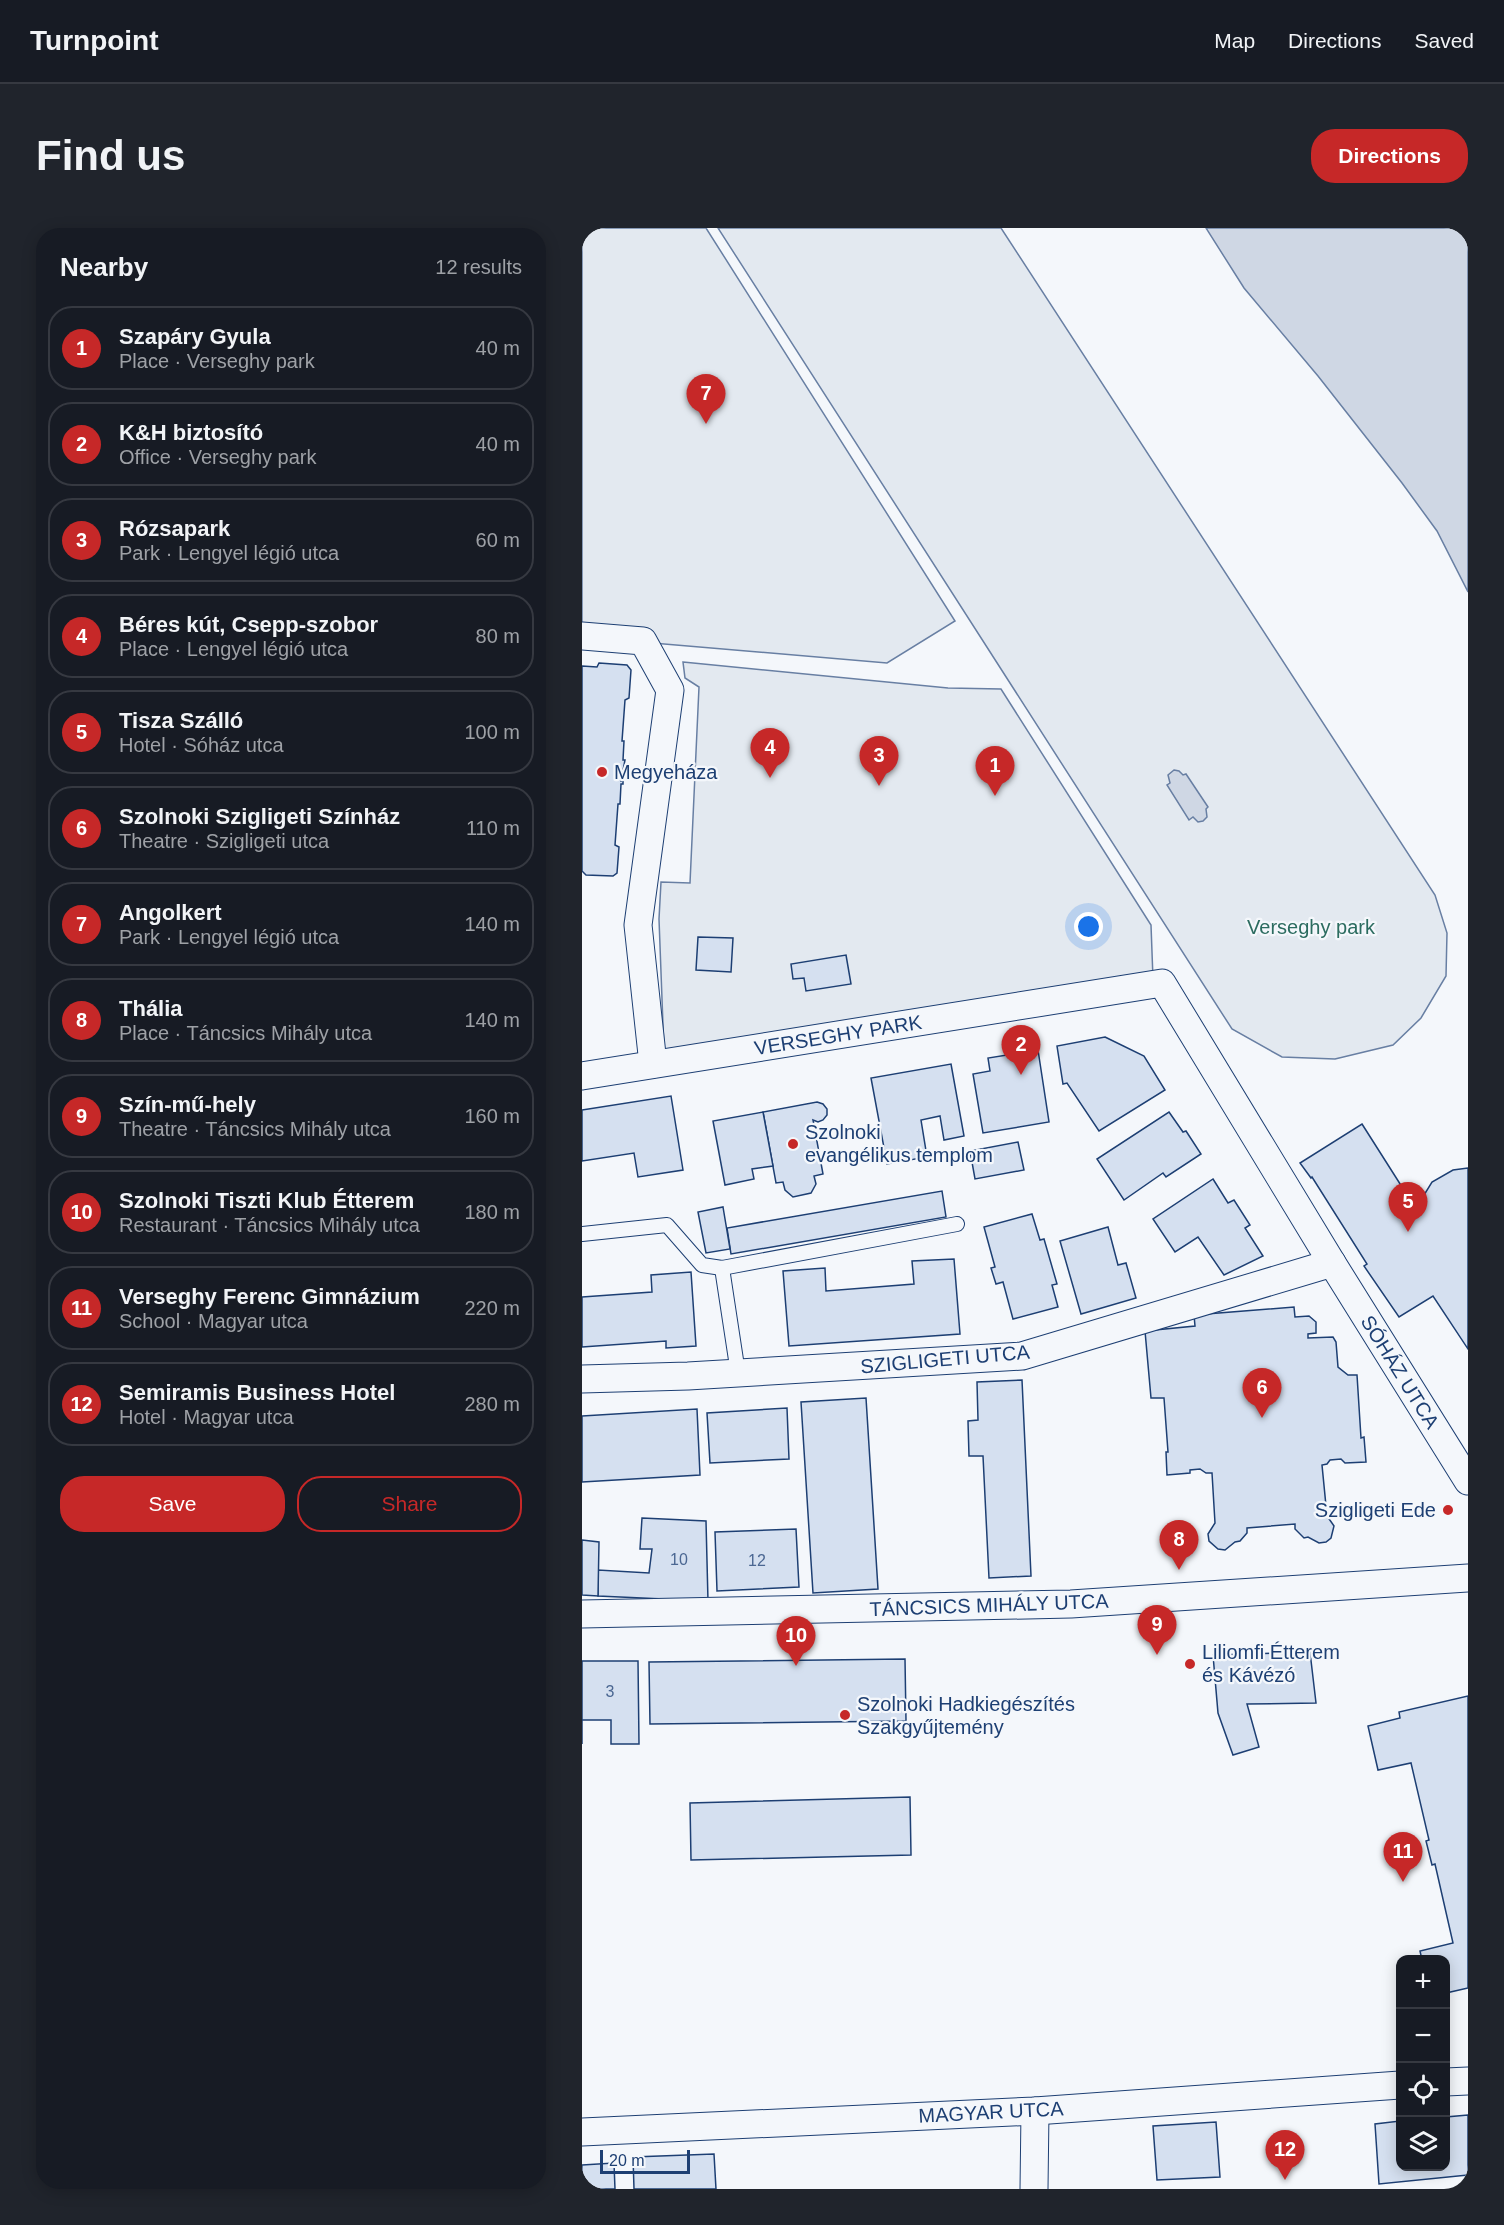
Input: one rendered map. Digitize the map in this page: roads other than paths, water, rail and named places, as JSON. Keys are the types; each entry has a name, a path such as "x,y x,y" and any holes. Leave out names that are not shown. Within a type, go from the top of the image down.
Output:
{"street":[{"path":"582,636 643,641 670,690 638,924 653,1064 582,1076"},
{"name":"VERSEGHY PARK","path":"653,1064 1162,983 1332,1263"},
{"name":"SZIGLIGETI UTCA","path":"582,1379 738,1373 1022,1356 1332,1263"},
{"name":"SÓHÁZ UTCA","path":"1332,1263 1468,1480"},
{"name":"TÁNCSICS MIHÁLY UTCA","path":"582,1614 1071,1604 1468,1578"},
{"path":"1450,2082 1468,2081"},
{"name":"MAGYAR UTCA","path":"582,2132 1035,2111 1396,2085"},
{"path":"1034,2189 1035,2111"}],"lane":[{"path":"582,1234 667,1225 702,1265 722,1268 957,1224"},
{"path":"722,1268 738,1373"}],"place":[{"name":"Angolkert","path":"706,424"},
{"name":"Megyeháza","path":"602,772"},
{"name":"Béres kút, Csepp-szobor","path":"770,778"},
{"name":"Rózsapark","path":"879,786"},
{"name":"Szapáry Gyula","path":"995,796"},
{"name":"K&H biztosító","path":"1021,1075"},
{"name":"Szolnoki evangélikus templom","path":"793,1144"},
{"name":"Tisza Szálló","path":"1408,1232"},
{"name":"Szolnoki Szigligeti Színház","path":"1262,1418"},
{"name":"Szigligeti Ede","path":"1448,1510"},
{"name":"Thália","path":"1179,1570"},
{"name":"Szín-mű-hely","path":"1157,1655"},
{"name":"Liliomfi Étterem és Kávézó","path":"1190,1664"},
{"name":"Szolnoki Tiszti Klub Étterem","path":"796,1666"},
{"name":"Szolnoki Hadkiegészítés Szakgyűjtemény","path":"845,1715"},
{"name":"Verseghy Ferenc Gimnázium","path":"1403,1882"},
{"name":"Semiramis Business Hotel","path":"1285,2180"}],"park label":[{"name":"Verseghy park","path":"1311,927"}]}
